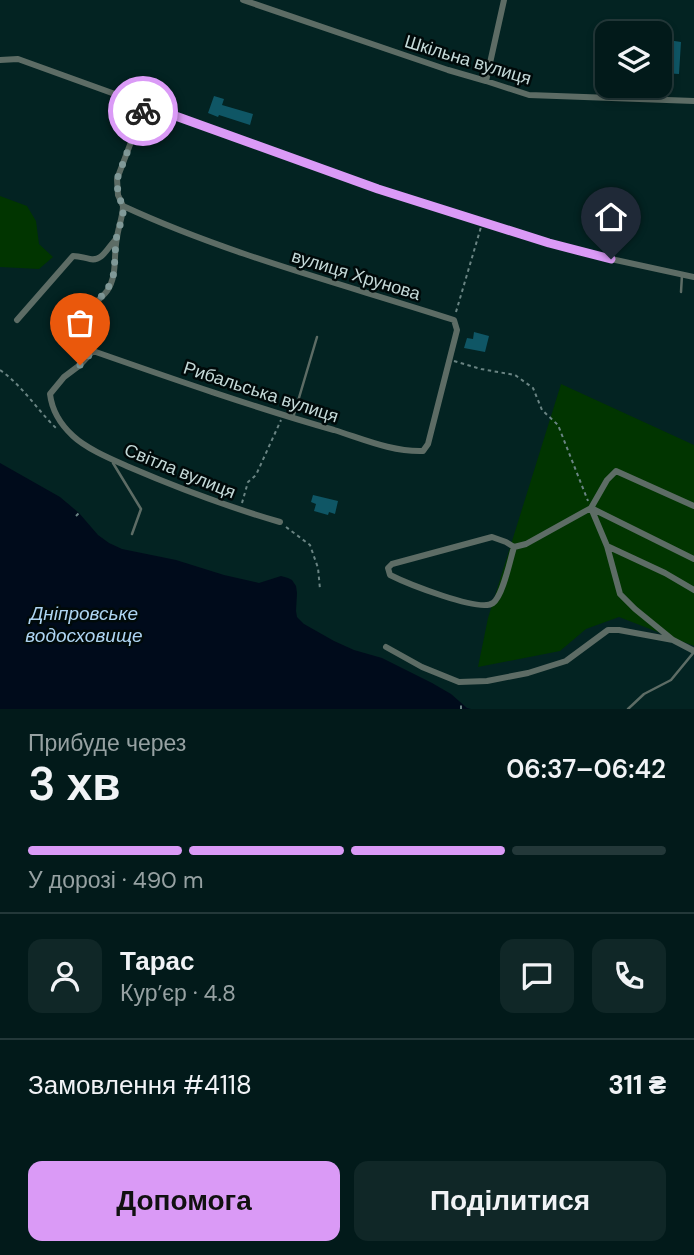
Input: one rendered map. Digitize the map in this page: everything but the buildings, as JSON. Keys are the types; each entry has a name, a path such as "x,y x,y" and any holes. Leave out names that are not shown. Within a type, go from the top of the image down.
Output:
{"street":[{"name":"Шкільна вулиця","path":"243,0 529,95 694,101"},
{"path":"486,81 504,0"},
{"path":"0,60 18,59 378,189 482,222 586,253 694,276"},
{"path":"93,351 85,346 78,328 79,322 107,291 114,273 116,239 123,215 117,179 145,105"},
{"name":"вулиця Хрунова","path":"123,206 291,270 454,320"},
{"path":"17,320 73,256 93,260 101,258 116,239"},
{"path":"449,359 457,330 454,320"},
{"name":"Рибальська вулиця","path":"93,351 283,415 390,448 410,451 423,451 428,444 449,359"},
{"name":"Світла вулиця","path":"93,351 64,377 50,394 59,421 74,437 110,458 165,482 280,522"},
{"path":"514,547 499,596 494,603 486,606 416,587 390,575 388,568 392,564 492,537 514,547 526,544 591,508 607,480 616,471 694,506"},
{"path":"591,508 607,546 620,594 673,640 694,651"},
{"path":"591,508 694,559"},
{"path":"607,546 694,590"},
{"path":"386,648 459,682 487,681 528,673 566,661 608,630 619,629 673,640"}],"lane":[{"path":"681,292 682,275"},
{"path":"293,418 317,337"},
{"path":"110,458 141,509 132,534"},
{"path":"628,709 643,694 671,680 694,651"}],"path":[{"path":"454,320 482,222"},
{"path":"449,359 481,369 515,375 533,388 542,410 558,425 591,508"},
{"path":"0,370 20,387 58,429"},
{"path":"240,510 248,482 256,475 283,415"},
{"path":"76,516 79,513"},
{"path":"280,522 310,545 318,568 320,589"},
{"path":"461,702 461,709"}],"green space":[{"path":"0,196 27,206 36,221 39,244 53,257 39,269 0,267"},
{"path":"561,384 694,445 694,646 619,617 586,629 560,651 478,667 488,618"}],"water":[{"name":"Дніпровське водосховище","path":"0,463 60,497 79,513 98,535 122,549 176,560 259,583 281,576 292,580 297,593 297,617 304,624 334,641 382,658 432,683 471,709 0,709"}],"way so far":[{"path":"80,365 93,351 85,346 79,334 79,322 107,291 114,273 116,239 123,215 117,179 143,111"}],"route":[{"path":"143,111 145,105 378,189 549,243 611,259"}]}
